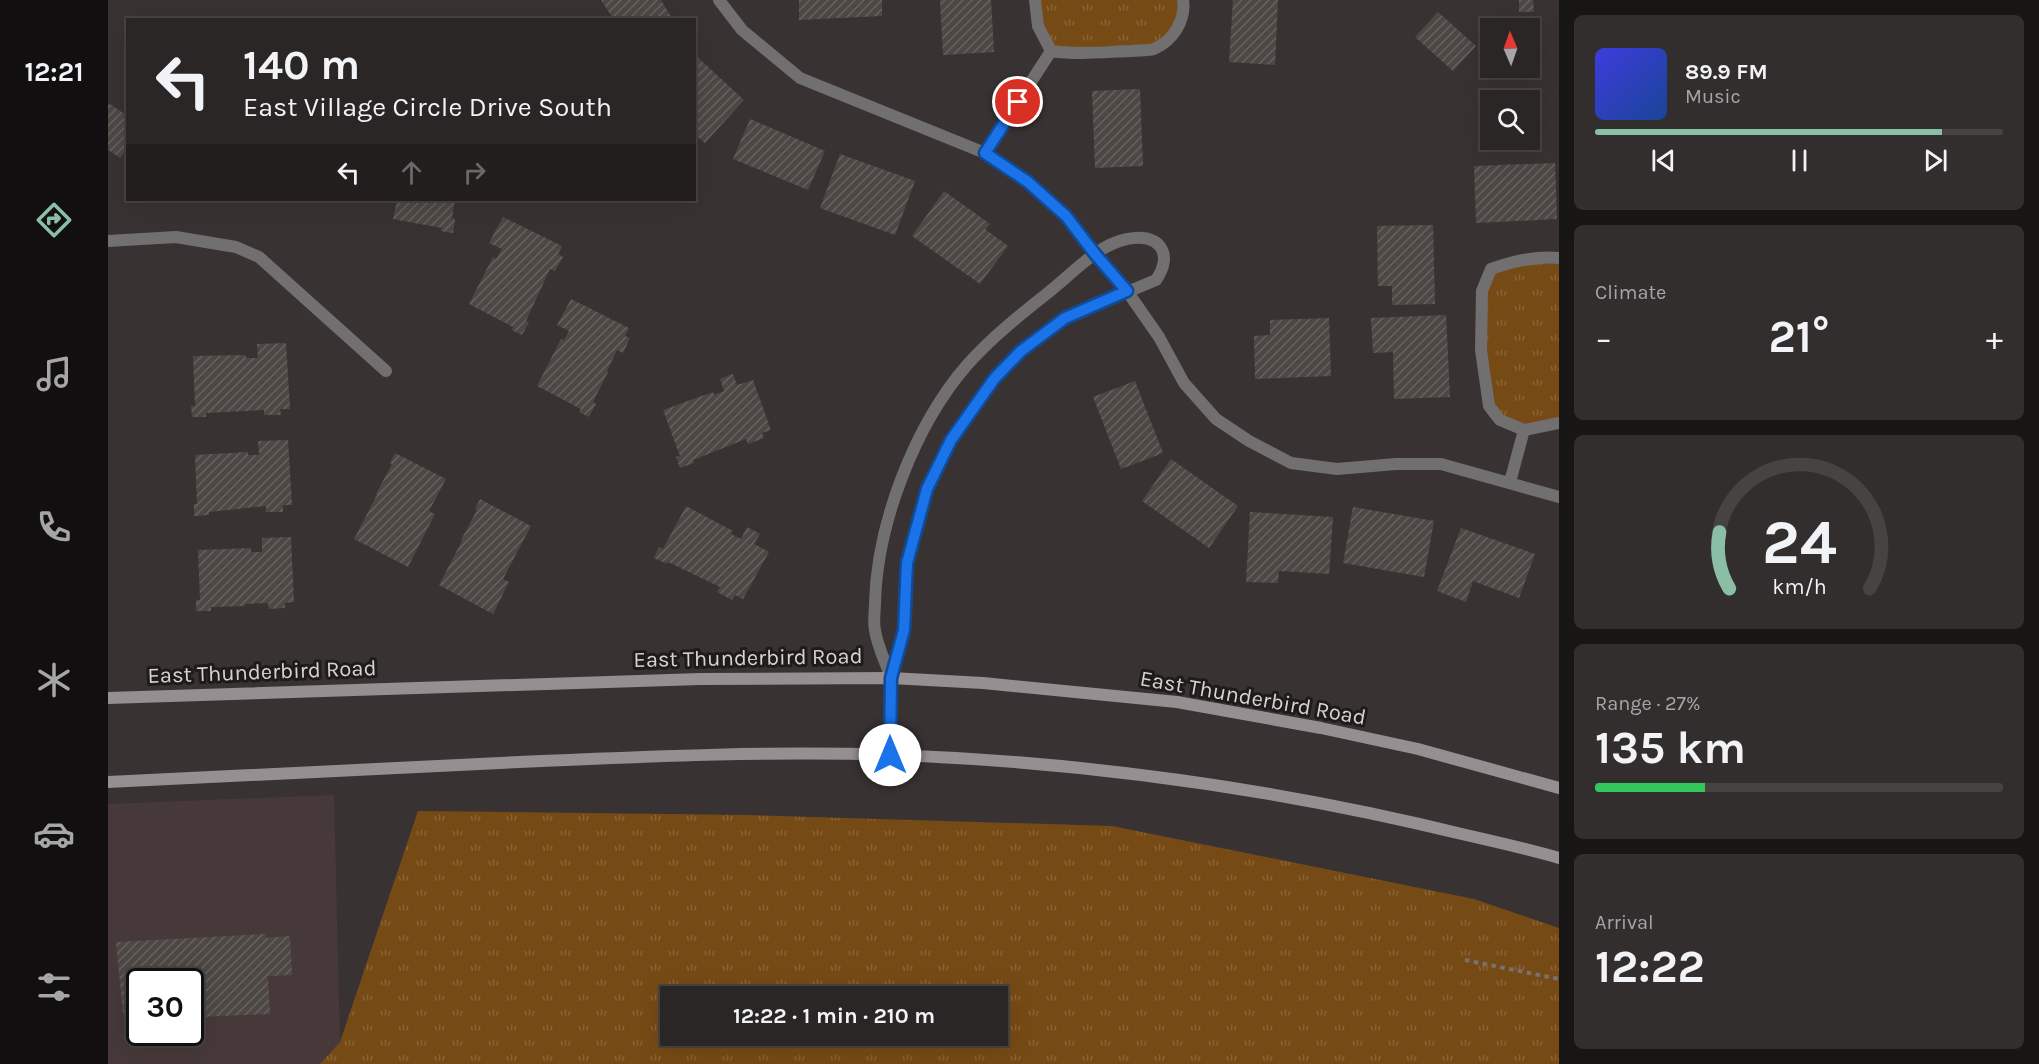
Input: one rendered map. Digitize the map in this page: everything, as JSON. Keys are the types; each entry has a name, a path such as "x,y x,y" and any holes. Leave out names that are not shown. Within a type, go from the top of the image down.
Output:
{"main road":[{"name":"East Thunderbird Road","path":"108,698 700,679 891,678 983,683 1177,702 1321,728 1418,749 1559,788"},
{"path":"108,782 622,757 890,755 1103,771 1254,792 1335,805 1411,821 1559,858"}],"street":[{"path":"719,0 741,30 800,78 985,153 1028,182 1066,216 1127,291 1159,337 1184,383 1216,419 1249,441 1291,463 1337,469 1396,464 1441,464 1559,497"},
{"path":"1035,0 1038,26 1051,51"},
{"path":"1051,51 1095,53 1153,50 1172,38 1180,22 1184,0"},
{"path":"985,153 1051,51"},
{"path":"108,241 176,237 236,247 259,257 386,371"},
{"path":"890,755 891,678 904,630 907,563 927,489 951,440 1003,367 1021,351 1065,318 1156,280 1161,273 1163,260 1162,250 1157,241 1147,237 1117,241 1095,254 1004,328 966,366 948,390 913,453 888,518 875,591 875,630 891,678"},
{"path":"1559,258 1545,257 1513,261 1491,269 1482,291 1481,350 1489,406 1500,420 1524,430 1559,423"},
{"path":"1510,482 1524,430"}],"path":[{"path":"1465,960 1559,979"}],"shaded area":[{"path":"334,795 340,1043 321,1064 108,1064 108,804"}],"green space":[{"path":"1035,0 1183,0 1180,22 1153,50 1051,51"},
{"path":"1559,258 1559,423 1524,430 1489,406 1482,291 1491,269"},
{"path":"418,811 747,815 1112,826 1474,899 1559,928 1559,1064 320,1064 340,1042"}],"building":[{"path":"601,0 661,0 672,18 613,18"},
{"path":"799,0 882,0 882,16 799,20"},
{"path":"940,0 991,0 994,52 943,55"},
{"path":"1233,0 1278,0 1275,65 1229,62"},
{"path":"1519,0 1533,0 1534,12 1519,12"},
{"path":"1438,12 1476,46 1453,71 1415,37"},
{"path":"696,56 744,100 705,143 696,136"},
{"path":"1140,89 1143,166 1095,168 1092,91"},
{"path":"108,103 126,115 126,150 120,158 108,150"},
{"path":"750,119 825,151 808,190 733,159"},
{"path":"840,154 915,181 895,235 820,208"},
{"path":"1555,163 1557,219 1476,223 1474,166"},
{"path":"944,191 990,224 985,229 1008,246 980,284 912,236"},
{"path":"397,201 455,201 452,218 455,219 453,233 441,231 442,228 393,219"},
{"path":"503,217 562,246 558,254 563,257 555,271 550,269 522,335 512,330 513,327 469,304 493,257 496,259 502,249 489,243"},
{"path":"1433,225 1435,304 1392,305 1392,286 1378,286 1377,226"},
{"path":"571,299 629,328 625,336 630,338 623,353 617,350 593,402 596,404 589,417 579,412 581,409 537,386 561,339 564,340 569,331 557,325"},
{"path":"1446,315 1450,397 1394,399 1393,352 1373,353 1371,318"},
{"path":"1329,318 1331,376 1255,379 1254,336 1270,335 1270,320"},
{"path":"286,343 290,409 280,409 281,415 264,415 264,410 206,413 206,417 192,417 191,406 195,406 193,356 246,355 246,358 258,358 257,344"},
{"path":"733,374 737,385 753,380 771,430 762,433 764,438 748,444 746,439 693,460 694,463 680,468 676,457 680,456 663,410 713,392 714,395 724,391 720,379"},
{"path":"1135,381 1163,453 1121,469 1093,397"},
{"path":"288,440 292,505 283,505 283,512 266,512 266,506 209,512 209,515 194,516 194,504 197,504 195,455 248,452 248,455 259,455 258,441"},
{"path":"395,453 446,479 429,511 435,514 408,567 354,539 392,464 390,463"},
{"path":"1171,459 1238,506 1209,548 1142,501"},
{"path":"480,499 531,526 503,579 509,582 493,614 439,585 477,510 475,509"},
{"path":"686,506 733,531 731,534 741,539 747,527 760,534 754,544 769,552 743,599 735,595 732,600 717,592 720,587 668,562 667,564 654,558 659,547 663,549"},
{"path":"1353,507 1434,521 1424,577 1343,563"},
{"path":"1250,512 1333,517 1329,574 1279,571 1278,583 1246,582"},
{"path":"1461,528 1535,554 1519,598 1473,581 1466,602 1437,591"},
{"path":"291,537 294,602 285,603 285,608 269,609 268,603 211,607 211,611 196,611 196,600 200,600 198,550 251,548 251,552 262,552 262,538"},
{"path":"265,934 266,938 290,936 292,975 268,976 270,1014 204,1017 204,968 126,968 126,1014 123,1014 116,942"}],"route":[{"path":"890,755 891,678 904,630 907,563 927,489 951,440 1003,367 1021,351 1065,318 1127,291 1066,216 1028,182 985,153 1018,102"}]}
